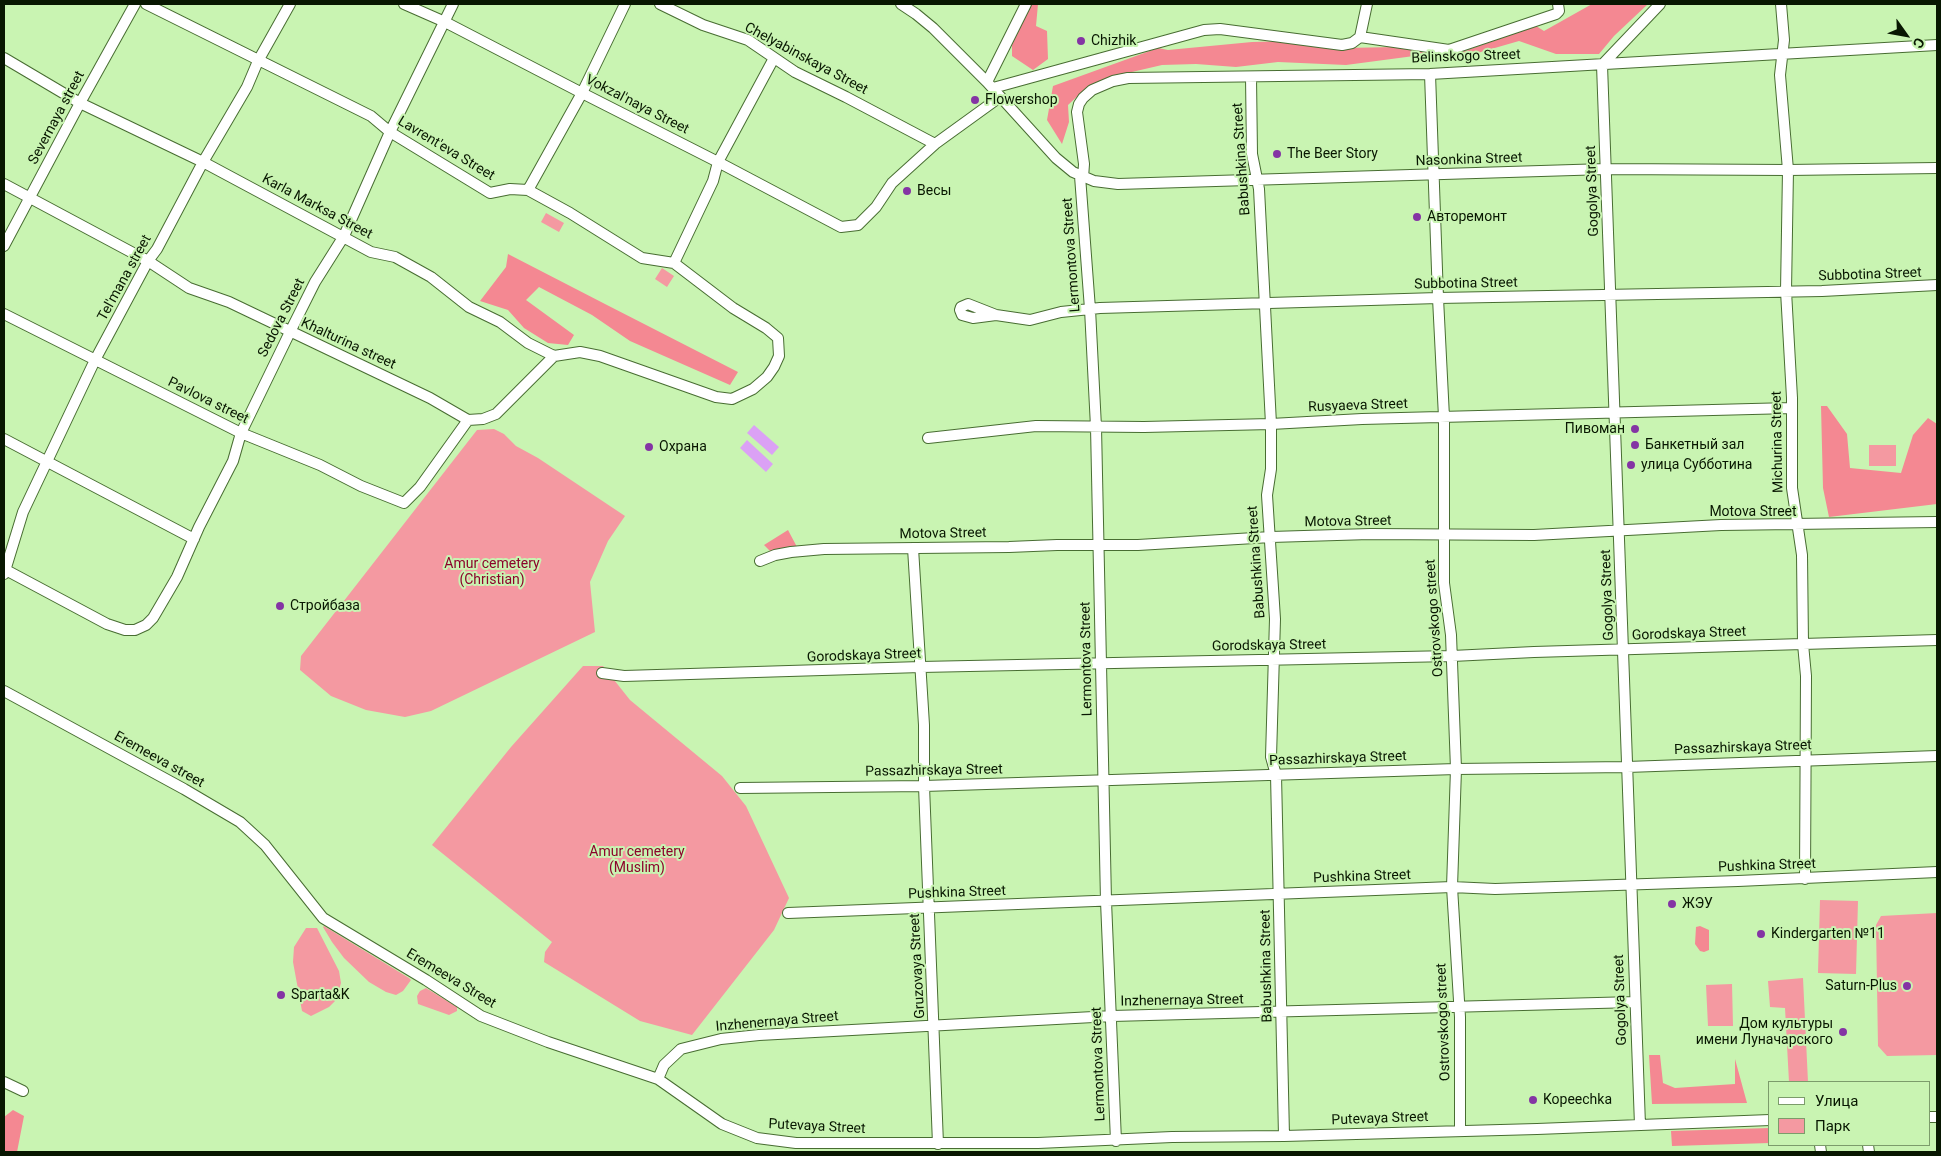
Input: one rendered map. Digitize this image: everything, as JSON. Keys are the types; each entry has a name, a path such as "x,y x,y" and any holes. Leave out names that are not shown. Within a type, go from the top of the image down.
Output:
{"street":[{"name":"Severnaya street","path":"4,246 135,4"},
{"name":"Lavrent'eva Street","path":"146,4 371,116 390,132 490,194 510,189 528,190"},
{"name":"Tel'mana street","path":"4,571 22,512 95,360 203,162 247,87 258,61 290,4"},
{"name":"Vokzal'naya Street","path":"404,4 445,22 841,227 858,226 876,207 889,186 935,144"},
{"name":"Sedova Street","path":"4,571 107,624 125,630 135,630 146,625 153,618 177,576 233,461 241,433 315,282 344,236 390,132 453,4"},
{"path":"468,420 483,419 496,414 554,356 580,352 600,356 716,396 732,399 753,389 767,377 779,356 778,338 766,328 733,308 674,263 642,258 570,213 528,190 582,93 625,4"},
{"name":"Chelyabinskaya Street","path":"660,4 703,24 748,40 795,72 935,144"},
{"name":"Nasonkina Street","path":"901,4 933,28 990,85 1056,158 1082,177 1118,184 1606,169 1788,170 1937,168"},
{"path":"990,85 1026,4"},
{"path":"990,85 1204,30 1220,29 1342,45 1352,43 1360,37 1367,4"},
{"path":"1360,37 1449,50 1556,14 1559,11 1558,4"},
{"path":"1602,65 1660,4"},
{"name":"Michurina Street","path":"1781,4 1784,40 1780,74 1788,170 1786,291 1792,488 1802,555 1802,644 1806,676 1805,879"},
{"name":"Belinskogo Street","path":"1082,177 1084,164 1077,112 1080,100 1092,90 1113,81 1143,77 1430,74 1937,45"},
{"name":"Karla Marksa Street","path":"4,58 80,103 203,162 371,252 396,256 431,278 469,307 500,322 528,342 554,356"},
{"path":"674,263 713,181 718,162 774,58"},
{"name":"Gogolya Street","path":"1602,65 1640,1125"},
{"name":"Ostrovskogo street","path":"1430,74 1444,417 1444,583 1451,635 1456,769 1452,887 1458,1008 1460,1130"},
{"name":"Babushkina Street","path":"1250,77 1252,154 1259,188 1270,424 1271,469 1267,496 1275,619 1271,757 1276,775 1284,1136"},
{"path":"935,144 1000,97"},
{"name":"Lermontova Street","path":"1082,177 1096,427 1106,901 1116,1141"},
{"name":"Khalturina street","path":"4,184 148,261 189,288 229,302 430,398 468,420"},
{"name":"Subbotina Street","path":"996,315 1030,320 1062,312 1090,309 1264,302 1786,291 1937,285"},
{"name":"Pavlova street","path":"4,314 241,433 320,465 361,486 404,503 420,487 468,420"},
{"name":"Rusyaeva Street","path":"928,438 1036,426 1096,427 1270,424 1444,417 1791,408"},
{"path":"4,439 194,539"},
{"name":"Motova Street","path":"760,561 775,555 799,551 1138,545 1271,538 1445,534 1534,535 1722,525 1798,526 1836,523 1937,522"},
{"name":"Gruzovaya Street","path":"913,548 924,725 924,786 938,1144"},
{"name":"Gorodskaya Street","path":"602,673 624,676 921,667 1452,656 1937,640"},
{"name":"Eremeeva Street","path":"4,691 240,822 266,845 323,918 426,980 481,1016 548,1042 658,1079"},
{"name":"Passazhirskaya Street","path":"740,788 924,786 1456,769 1626,767 1937,756"},
{"name":"Pushkina Street","path":"788,913 1452,887 1495,889 1630,885 1937,872"},
{"name":"Inzhenernaya Street","path":"658,1079 664,1064 681,1049 722,1039 759,1035 1112,1016 1635,1002"},
{"name":"Putevaya Street","path":"658,1079 722,1124 757,1138 796,1143 938,1144 992,1148 1172,1137 1284,1136 1768,1120"},
{"path":"4,1082 23,1091"}],"green space":[{"path":"546,213 564,223 559,232 541,222"},
{"path":"662,268 674,276 667,287 655,279"},
{"name":"Amur cemetery (Christian)","path":"494,429 504,434 516,446 538,458 625,516 608,541 590,582 595,632 431,711 405,717 366,710 331,696 300,670 301,656 477,430"},
{"path":"1869,445 1896,445 1896,466 1869,466"},
{"name":"Amur cemetery (Muslim)","path":"583,666 603,666 630,700 722,776 746,806 789,898 774,930 692,1035 640,1021 544,962 545,952 552,942 432,845 511,747"},
{"path":"1820,900 1858,901 1856,974 1818,973"},
{"name":"Saturn-Plus","path":"1937,913 1937,1055 1887,1056 1878,1046 1876,925 1881,916"},
{"path":"324,926 411,980 403,991 396,995 386,992 369,982 344,958 332,942"},
{"path":"306,928 317,928 339,971 341,983 336,1000 329,1007 311,1016 302,1011 293,962 294,947"},
{"path":"1803,978 1808,1081 1789,1081 1785,1008 1770,1007 1768,981"},
{"path":"1732,984 1733,1026 1708,1026 1706,985"},
{"path":"426,988 457,1007 457,1011 449,1015 418,1004 417,996 420,991"}],"shaded area":[{"path":"1031,4 1038,4 1036,26 1047,31 1048,59 1033,70 1012,56 1012,45"},
{"path":"1592,4 1648,4 1614,36 1599,54 1556,54 1519,41 1460,58 1459,53 1536,26 1544,31"},
{"path":"1293,41 1345,48 1395,47 1450,54 1450,59 1414,56 1346,65 1278,62 1236,67 1196,64 1162,65 1119,75 1084,90 1068,105 1069,122 1062,144 1047,120 1053,86 1158,48 1168,50 1252,42"},
{"path":"508,254 738,372 730,385 630,341 592,315 539,287 526,300 574,335 568,345 548,343 524,328 508,310 480,301 506,267"},
{"path":"1821,406 1827,406 1847,434 1850,468 1901,473 1913,435 1928,418 1937,424 1937,504 1829,517 1823,488"},
{"path":"754,425 779,447 772,455 747,433"},
{"path":"747,440 773,464 766,472 740,448"},
{"path":"788,530 797,547 772,553 764,545"},
{"path":"1700,926 1709,930 1709,950 1704,952 1700,951 1695,944 1696,927"},
{"path":"1649,1055 1660,1055 1663,1083 1675,1088 1735,1084 1735,1059 1747,1103 1652,1104"},
{"path":"13,1110 24,1116 17,1152 4,1152 4,1117"},
{"path":"1768,1128 1768,1143 1672,1146 1671,1131"}],"place":[{"name":"Chizhik","path":"1081,41"},
{"name":"Flowershop","path":"975,100"},
{"name":"The Beer Story","path":"1277,154"},
{"name":"Весы","path":"907,191"},
{"name":"Авторемонт","path":"1417,217"},
{"name":"Пивоман","path":"1635,429"},
{"name":"Банкетный зал","path":"1635,445"},
{"name":"Охрана","path":"649,447"},
{"name":"улица Субботина","path":"1631,465"},
{"name":"Стройбаза","path":"280,606"},
{"name":"ЖЭУ","path":"1672,904"},
{"name":"Kindergarten №11","path":"1761,934"},
{"name":"Saturn-Plus","path":"1907,986"},
{"name":"Sparta&K","path":"281,995"},
{"name":"Дом культуры имени Луначарского","path":"1843,1032"},
{"name":"Kopeechka","path":"1533,1100"}]}
